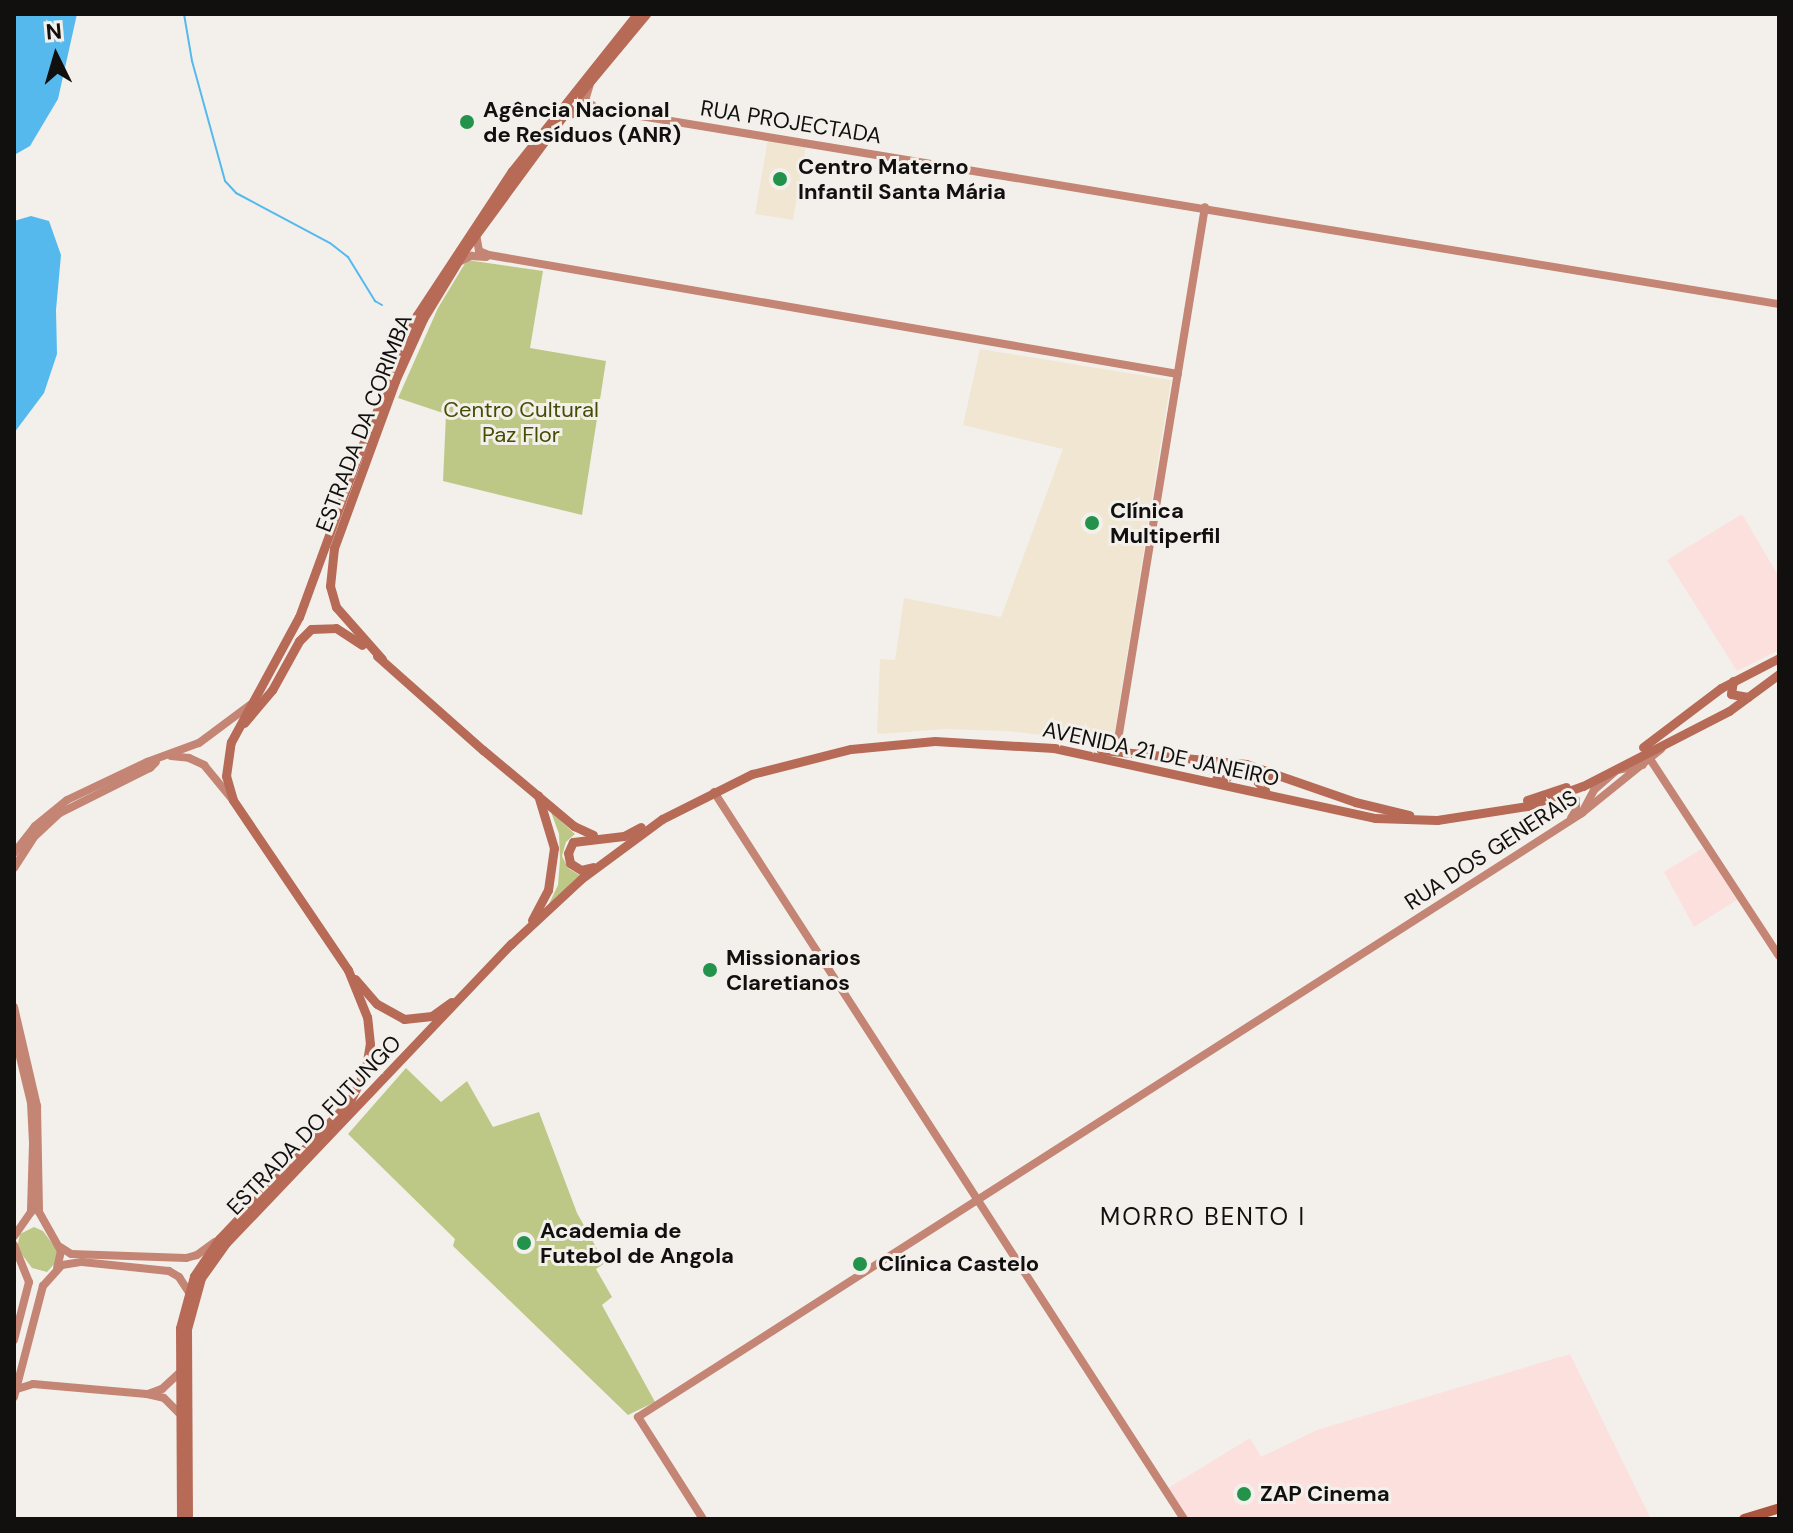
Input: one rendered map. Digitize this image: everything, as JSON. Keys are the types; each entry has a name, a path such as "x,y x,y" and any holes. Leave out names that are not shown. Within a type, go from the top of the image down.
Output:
{"highway":[{"path":"1744,1519 1779,1511"},
{"path":"1762,1519 1779,1511"}],"main road":[{"name":"ESTRADA DA CORIMBA","path":"318,563 394,364 417,315 512,171 637,14"},
{"name":"ESTRADA DA CORIMBA","path":"382,659 336,607 330,586 332,559 406,353 455,264 476,234 560,119 646,14"},
{"path":"591,80 585,100 598,109"},
{"path":"560,119 576,110 598,109"},
{"name":"RUA PROJECTADA","path":"598,109 1779,304"},
{"path":"1116,752 1205,207"},
{"path":"476,234 479,251 495,256"},
{"path":"455,264 474,255 495,256 1178,374"},
{"name":"ESTRADA DO FUTUNGO","path":"181,1519 180,1328 188,1291 200,1263 219,1239 339,1114 362,1078 369,1057 370,1030 348,970 233,800 226,768 234,733 283,652 318,563"},
{"name":"ESTRADA DO FUTUNGO","path":"234,733 279,679 299,641 319,626 340,630 382,659 583,832 616,838"},
{"name":"AVENIDA 21 DE JANEIRO","path":"510,945 619,849 662,819 714,792 791,763 851,749 900,743 1011,743 1133,758 1246,764 1325,792 1409,815 1441,815 1514,804 1577,783 1652,741 1733,681 1779,658"},
{"name":"AVENIDA 21 DE JANEIRO","path":"616,838 703,791 791,757 911,737 972,735 1055,742 1116,752 1378,818 1437,820 1500,813 1551,800 1617,770 1720,715 1779,674"},
{"path":"1733,681 1730,691 1733,697 1749,697"},
{"path":"1708,698 1721,701 1720,715"},
{"path":"14,853 35,826 67,800 211,736 251,704"},
{"name":"RUA DOS GENERAIS","path":"703,1519 638,1417 1582,813 1685,732"},
{"path":"170,756 189,758 204,765 233,800"},
{"path":"1133,758 1212,763 1228,768 1230,774 1220,779 1133,758"},
{"path":"14,868 35,836 60,813 150,768 156,762"},
{"path":"1582,813 1594,790 1617,770 1647,762 1657,769 1779,956"},
{"path":"1322,806 1264,790 1256,780 1268,774 1325,792"},
{"path":"714,792 976,1202 1184,1519"},
{"name":"ESTRADA DO FUTUNGO","path":"188,1519 187,1329 201,1278 226,1243 535,916 551,877 552,834 538,795"},
{"path":"1551,800 1565,796 1576,800 1576,810 1569,820"},
{"path":"616,838 578,839 570,845 568,856 573,866 586,870 619,849"},
{"path":"348,970 386,1011 414,1020 439,1012 483,974"},
{"path":"14,1007 37,1106 38,1207 61,1256 57,1268 49,1276 15,1394"},
{"path":"14,1032 33,1123 31,1212 14,1236"},
{"path":"22,1225 44,1225"},
{"path":"58,1245 71,1254 131,1253 171,1258 197,1255 219,1239"},
{"path":"14,1245 26,1268 29,1282 14,1340"},
{"path":"169,1271 175,1265 171,1258"},
{"path":"57,1268 82,1262 169,1271 179,1277 188,1291"},
{"path":"26,1268 35,1276 49,1276"},
{"path":"21,1370 24,1379 33,1384 164,1398 179,1413"},
{"path":"147,1394 162,1389 179,1373"},
{"path":"15,1394 33,1384"}],"shaded area":[{"name":"Centro Materno Infantil Santa Mária","path":"768,139 806,145 793,220 755,214"},
{"name":"Clínica Multiperfil","path":"980,349 1171,380 1114,736 1105,742 1007,731 944,729 877,732 880,659 895,660 904,598 1001,617 1063,449 963,425"},
{"path":"1742,514 1779,577 1779,650 1737,671 1667,560"},
{"path":"1703,848 1737,900 1694,927 1664,872"},
{"path":"1570,1354 1651,1519 1185,1519 1165,1490 1250,1438 1261,1457 1317,1430"}],"green space":[{"name":"Centro Cultural Paz Flor","path":"467,260 543,271 530,348 606,361 582,515 443,481 446,414 398,398 438,308"},
{"path":"551,812 575,834 566,842 562,856 568,868 581,876 547,908 558,885 560,860 559,834"},
{"name":"Academia de Futebol de Angola","path":"406,1068 441,1102 467,1081 493,1127 539,1112 577,1213 605,1263 596,1269 612,1297 602,1305 655,1402 628,1415 453,1246 455,1239 348,1134"},
{"path":"34,1227 43,1231 57,1250 58,1260 47,1272 32,1268 17,1248 20,1234"}],"water":[{"path":"14,14 77,14 58,99 30,146 16,154"},
{"path":"31,216 49,221 61,255 56,310 57,354 44,393 14,433 14,221"}],"waterway":[{"path":"184,14 192,61 225,181 236,193 330,243 348,257 375,301 382,305"}],"place":[{"name":"Agência Nacional de Resíduos (ANR)","path":"467,122"},
{"name":"Centro Materno Infantil Santa Mária","path":"780,179"},
{"name":"Clínica Multiperfil","path":"1092,523"},
{"name":"Missionarios Claretianos","path":"710,970"},
{"name":"Academia de Futebol de Angola","path":"524,1243"},
{"name":"Clínica Castelo","path":"860,1264"},
{"name":"ZAP Cinema","path":"1244,1494"}],"district":[{"name":"MORRO BENTO I","path":"1203,1217"}]}
